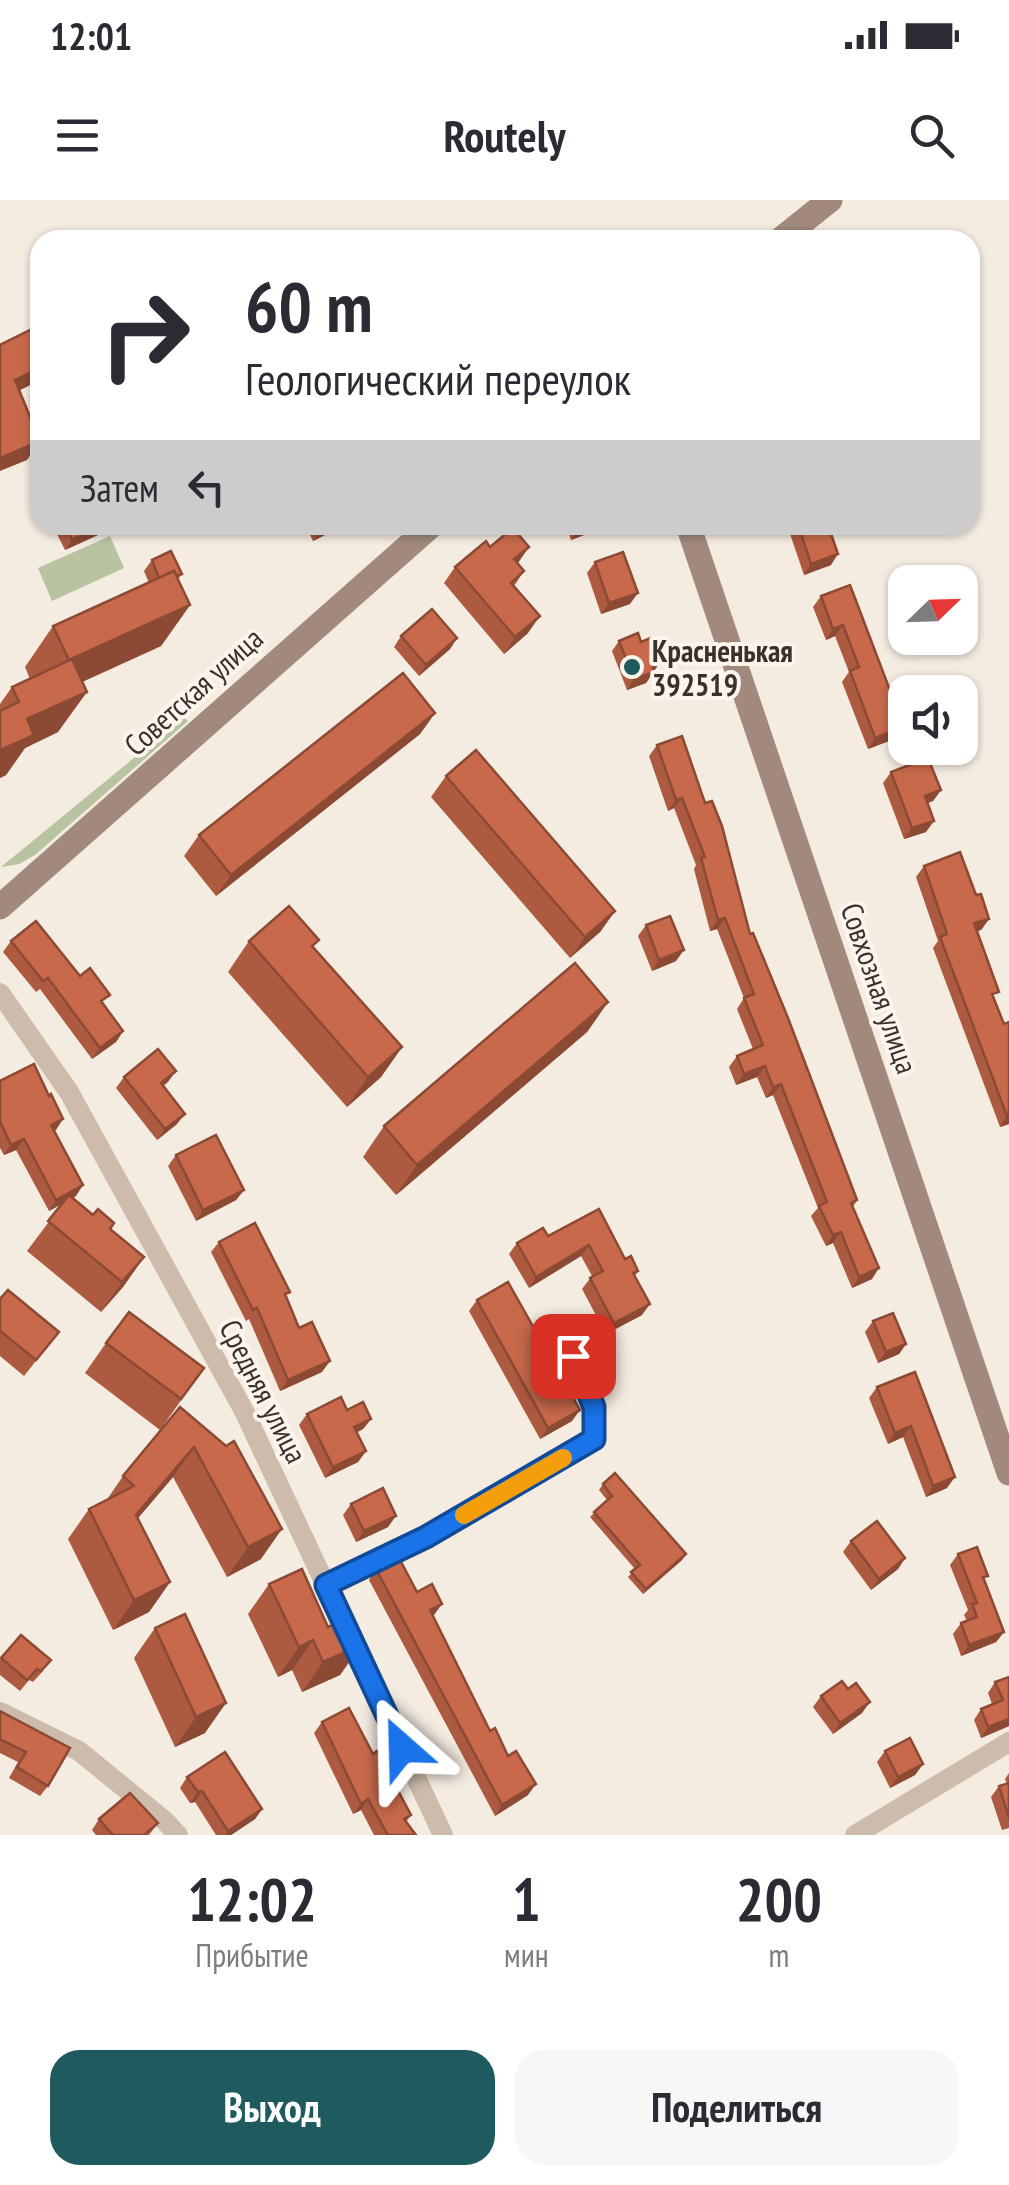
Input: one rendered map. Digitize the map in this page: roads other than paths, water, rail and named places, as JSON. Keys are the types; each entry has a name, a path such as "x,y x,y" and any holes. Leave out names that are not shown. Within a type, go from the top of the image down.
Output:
{"street":[{"path":"792,230 830,200"},
{"name":"Советская улица","path":"0,907 421,535"},
{"name":"Совхозная улица","path":"691,535 1009,1472"},
{"name":"Средняя улица","path":"0,993 69,1092 244,1411 443,1835"},
{"path":"326,1585 426,1537 594,1439 594,1407 573,1356"},
{"path":"0,1712 79,1751 178,1835"},
{"path":"855,1835 1009,1742"}],"place":[{"name":"Красненькая 392519","path":"632,667"}]}
